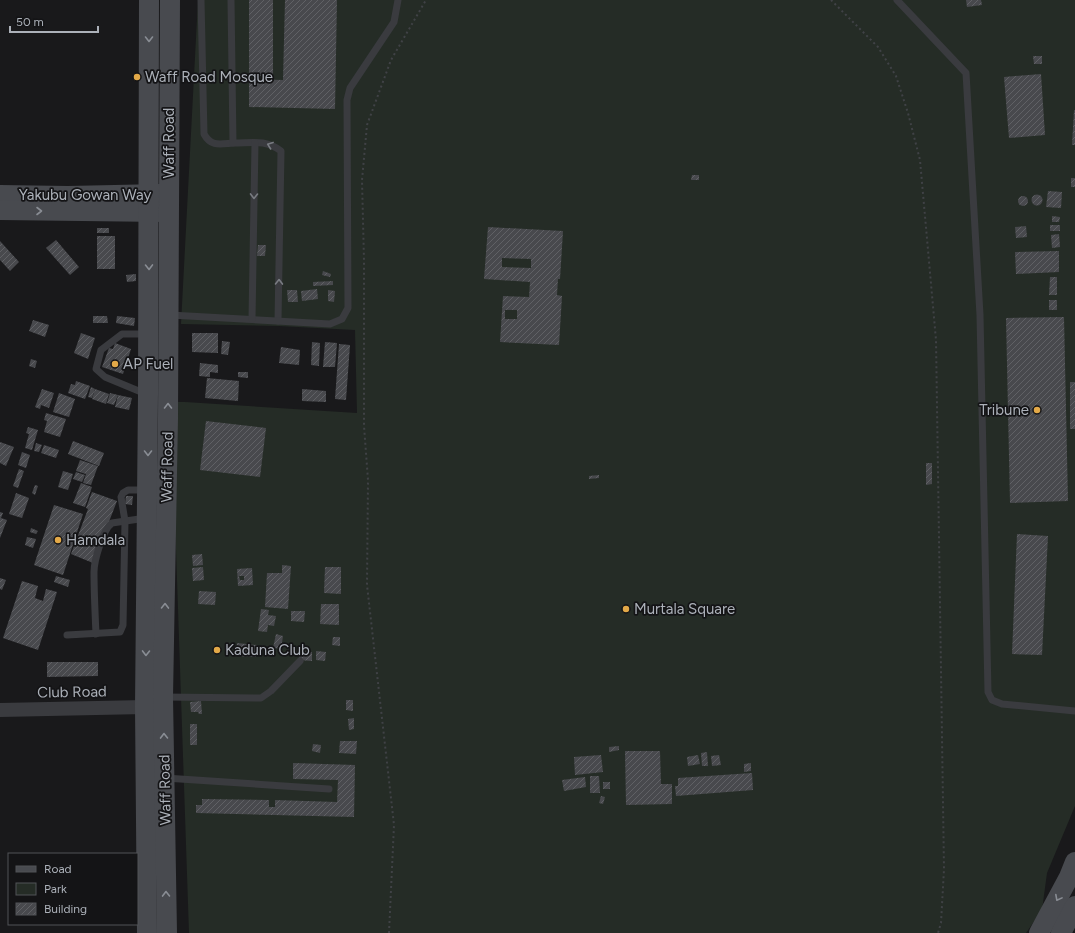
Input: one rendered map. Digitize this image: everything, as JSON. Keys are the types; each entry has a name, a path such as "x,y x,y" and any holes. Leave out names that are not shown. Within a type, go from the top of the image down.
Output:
{"street":[{"name":"Waff Road","path":"147,933 145,707 148,518 149,0"},
{"name":"Waff Road","path":"167,933 163,697 168,418 170,0"},
{"path":"148,170 117,203 148,239"},
{"name":"Yakubu Gowan Way","path":"0,195 68,196 117,203"},
{"name":"Yakubu Gowan Way","path":"0,210 117,203 169,203"},
{"name":"Club Road","path":"0,710 145,707"},
{"path":"1039,933 1069,877 1075,862"},
{"path":"1061,933 1075,906"}],"lane":[{"path":"201,0 204,134 208,141 212,143 272,144 281,151 278,321"},
{"path":"231,0 233,143"},
{"path":"168,315 330,324 342,319 348,308 347,100 350,88 394,22 398,0"},
{"path":"897,0 966,74 980,315 988,692 992,700 1002,704 1075,712"},
{"path":"252,320 255,143"},
{"path":"148,395 105,377 96,370 101,350 122,334 149,334"},
{"path":"67,635 120,632 124,625 125,521 121,497 123,493 128,490 148,490"},
{"path":"96,634 94,570 102,540 109,525 115,522 148,518"},
{"path":"163,697 261,698 271,692 300,661"},
{"path":"165,778 329,789"}],"path":[{"path":"389,933 394,825 367,585 368,480 364,426 364,261 362,180 367,126 391,60 426,0"},
{"path":"831,0 878,47 896,76 920,160 936,340 944,870 941,923 938,933"}],"green space":[{"name":"Murtala Square","path":"198,0 1075,0 1075,806 1047,873 1042,910 1026,933 189,933 171,402 357,413 355,330 279,326 181,324"}],"building":[{"path":"249,0 273,0 273,76 249,76"},
{"path":"285,0 337,0 335,109 249,107 249,79 283,80"},
{"path":"966,0 981,0 982,5 967,7"},
{"path":"1033,56 1042,56 1042,64 1034,64"},
{"path":"1041,74 1045,135 1009,138 1004,77"},
{"path":"1074,110 1075,145 1072,145"},
{"path":"692,175 699,175 699,180 691,180"},
{"path":"1071,178 1075,178 1075,187 1071,187"},
{"path":"1048,191 1062,192 1061,208 1046,207"},
{"path":"1035,195 1039,195 1041,196 1041,204 1035,205 1032,202 1032,198"},
{"path":"1021,196 1025,196 1027,197 1027,205 1021,206 1018,203 1018,199"},
{"path":"1052,216 1060,217 1059,222 1052,222"},
{"path":"1050,225 1060,225 1060,231 1050,231"},
{"path":"1026,226 1027,237 1016,238 1015,227"},
{"path":"488,227 563,231 560,279 558,279 557,295 562,296 559,345 500,342 503,296 529,297 530,282 484,279","holes":["502,258 531,259 531,268 502,267","505,310 517,310 517,319 505,319"]},
{"path":"97,228 109,228 109,233 97,233"},
{"path":"1059,234 1060,247 1052,248 1051,235"},
{"path":"97,236 115,236 115,269 97,269"},
{"path":"56,240 79,267 70,275 46,248"},
{"path":"0,241 19,262 10,271 0,260"},
{"path":"258,245 266,245 265,256 257,256"},
{"path":"1059,251 1059,272 1016,274 1015,252"},
{"path":"323,271 331,274 330,277 322,275"},
{"path":"136,274 136,281 127,282 126,275"},
{"path":"1050,277 1057,277 1057,295 1049,295"},
{"path":"333,281 333,285 313,286 313,282"},
{"path":"317,289 318,299 302,301 301,291"},
{"path":"287,290 297,290 298,302 288,302"},
{"path":"328,290 335,291 334,302 328,301"},
{"path":"1049,300 1057,300 1057,310 1049,310"},
{"path":"93,316 107,316 108,323 93,323"},
{"path":"117,316 135,318 134,326 116,323"},
{"name":"Tribune","path":"1064,317 1068,501 1010,503 1006,318"},
{"path":"33,320 49,325 45,337 29,331"},
{"path":"81,333 95,338 88,359 74,353"},
{"path":"192,333 218,333 218,353 192,352"},
{"path":"222,341 230,342 228,355 221,354"},
{"path":"312,342 320,343 319,366 311,365"},
{"path":"325,342 337,343 335,367 323,367"},
{"path":"115,343 131,349 123,374 102,367 109,348 113,349"},
{"path":"339,344 350,345 346,400 335,399"},
{"path":"281,347 300,350 299,365 279,363"},
{"path":"31,359 37,361 35,368 29,366"},
{"path":"200,363 218,365 218,373 210,372 210,377 199,376"},
{"path":"238,372 248,372 248,378 238,377"},
{"path":"207,378 239,381 238,401 205,398"},
{"path":"76,381 90,386 85,399 68,393 71,384 75,385"},
{"path":"1070,382 1075,382 1075,429 1070,429"},
{"path":"91,387 95,389 92,398 88,397"},
{"path":"42,389 54,393 49,408 41,405 40,409 35,407"},
{"path":"95,389 109,394 106,404 92,399"},
{"path":"302,389 326,391 326,402 302,401"},
{"path":"59,393 75,399 69,417 53,412"},
{"path":"110,393 118,395 114,405 107,403"},
{"path":"118,395 132,398 129,410 115,407"},
{"path":"46,413 66,419 60,437 44,432 47,421 44,420"},
{"path":"206,421 266,428 260,477 200,470"},
{"path":"28,427 38,430 32,450 25,448 29,434 26,433"},
{"path":"73,441 104,453 99,466 68,454"},
{"path":"0,442 14,447 6,466 0,463"},
{"path":"36,443 42,445 39,452 34,451"},
{"path":"44,445 59,450 56,458 41,453"},
{"path":"22,452 30,455 26,468 18,465"},
{"path":"80,460 98,466 91,485 83,483 86,474 76,471"},
{"path":"926,463 932,463 932,484 926,485"},
{"path":"19,469 24,471 18,488 13,486"},
{"path":"63,471 73,474 68,490 58,487"},
{"path":"76,472 85,475 82,482 73,479"},
{"path":"599,475 599,478 589,479 589,476"},
{"path":"81,483 92,487 85,507 73,503"},
{"path":"35,485 38,486 35,495 32,493"},
{"path":"92,492 117,501 93,563 71,554 88,509 86,508"},
{"path":"16,493 29,498 22,518 9,514"},
{"path":"126,496 133,496 132,505 125,504"},
{"name":"Hamdala","path":"54,505 83,514 63,575 34,565"},
{"path":"0,512 3,513 1,518 7,520 0,538"},
{"path":"31,528 38,531 36,534 30,532"},
{"path":"1017,534 1048,536 1042,655 1012,654"},
{"path":"27,537 36,539 33,548 25,545"},
{"path":"202,554 203,565 193,566 192,555"},
{"path":"282,565 291,566 288,609 265,607 267,573 282,573"},
{"path":"203,567 204,580 193,581 192,568"},
{"path":"325,567 341,567 341,594 324,593"},
{"path":"252,568 253,585 238,586 237,569","holes":["239,576 244,576 244,580 240,580"]},
{"path":"56,576 70,580 68,587 54,582"},
{"path":"0,578 6,580 2,590 0,589"},
{"path":"22,581 38,586 35,598 43,601 46,589 57,592 38,650 3,638"},
{"path":"199,591 216,592 215,605 198,604"},
{"path":"321,604 339,604 339,625 320,624"},
{"path":"261,609 269,610 268,615 276,616 274,626 268,625 267,632 258,631"},
{"path":"291,611 305,611 304,622 291,621"},
{"path":"276,634 283,636 281,649 273,648"},
{"path":"333,637 340,637 340,646 332,645"},
{"path":"237,643 257,645 256,657 236,656"},
{"path":"299,651 312,652 312,661 299,660"},
{"path":"316,651 326,652 325,661 316,660"},
{"path":"47,662 98,662 98,676 47,677"},
{"path":"346,700 353,700 353,711 346,710"},
{"path":"201,701 202,714 199,714 198,712 191,712 190,702"},
{"path":"354,718 354,729 349,730 348,719"},
{"path":"190,724 197,724 197,745 190,745"},
{"path":"340,741 357,741 356,754 339,753"},
{"path":"313,744 321,745 320,753 312,751"},
{"path":"619,746 619,750 609,752 609,747"},
{"path":"625,751 660,751 661,784 672,784 672,804 626,805"},
{"path":"707,752 708,766 702,766 701,753"},
{"path":"601,755 603,772 575,775 574,757"},
{"path":"698,755 700,764 688,766 687,757"},
{"path":"719,755 721,765 712,766 711,756"},
{"path":"293,763 355,765 354,817 196,813 196,805 202,805 202,799 269,800 269,807 275,807 275,800 337,802 338,780 293,779"},
{"path":"751,763 751,771 744,772 744,764"},
{"path":"752,773 753,790 676,796 675,786 678,786 678,778"},
{"path":"590,776 599,776 600,793 590,793"},
{"path":"585,777 586,787 564,791 562,780"},
{"path":"603,782 610,782 610,789 603,789"},
{"path":"601,796 605,797 603,804 599,803"}],"place":[{"name":"Waff Road Mosque","path":"137,77"},
{"name":"AP Fuel","path":"115,364"},
{"name":"Tribune","path":"1037,410"},
{"name":"Hamdala","path":"58,540"},
{"name":"Murtala Square","path":"626,609"},
{"name":"Kaduna Club","path":"217,650"}]}
